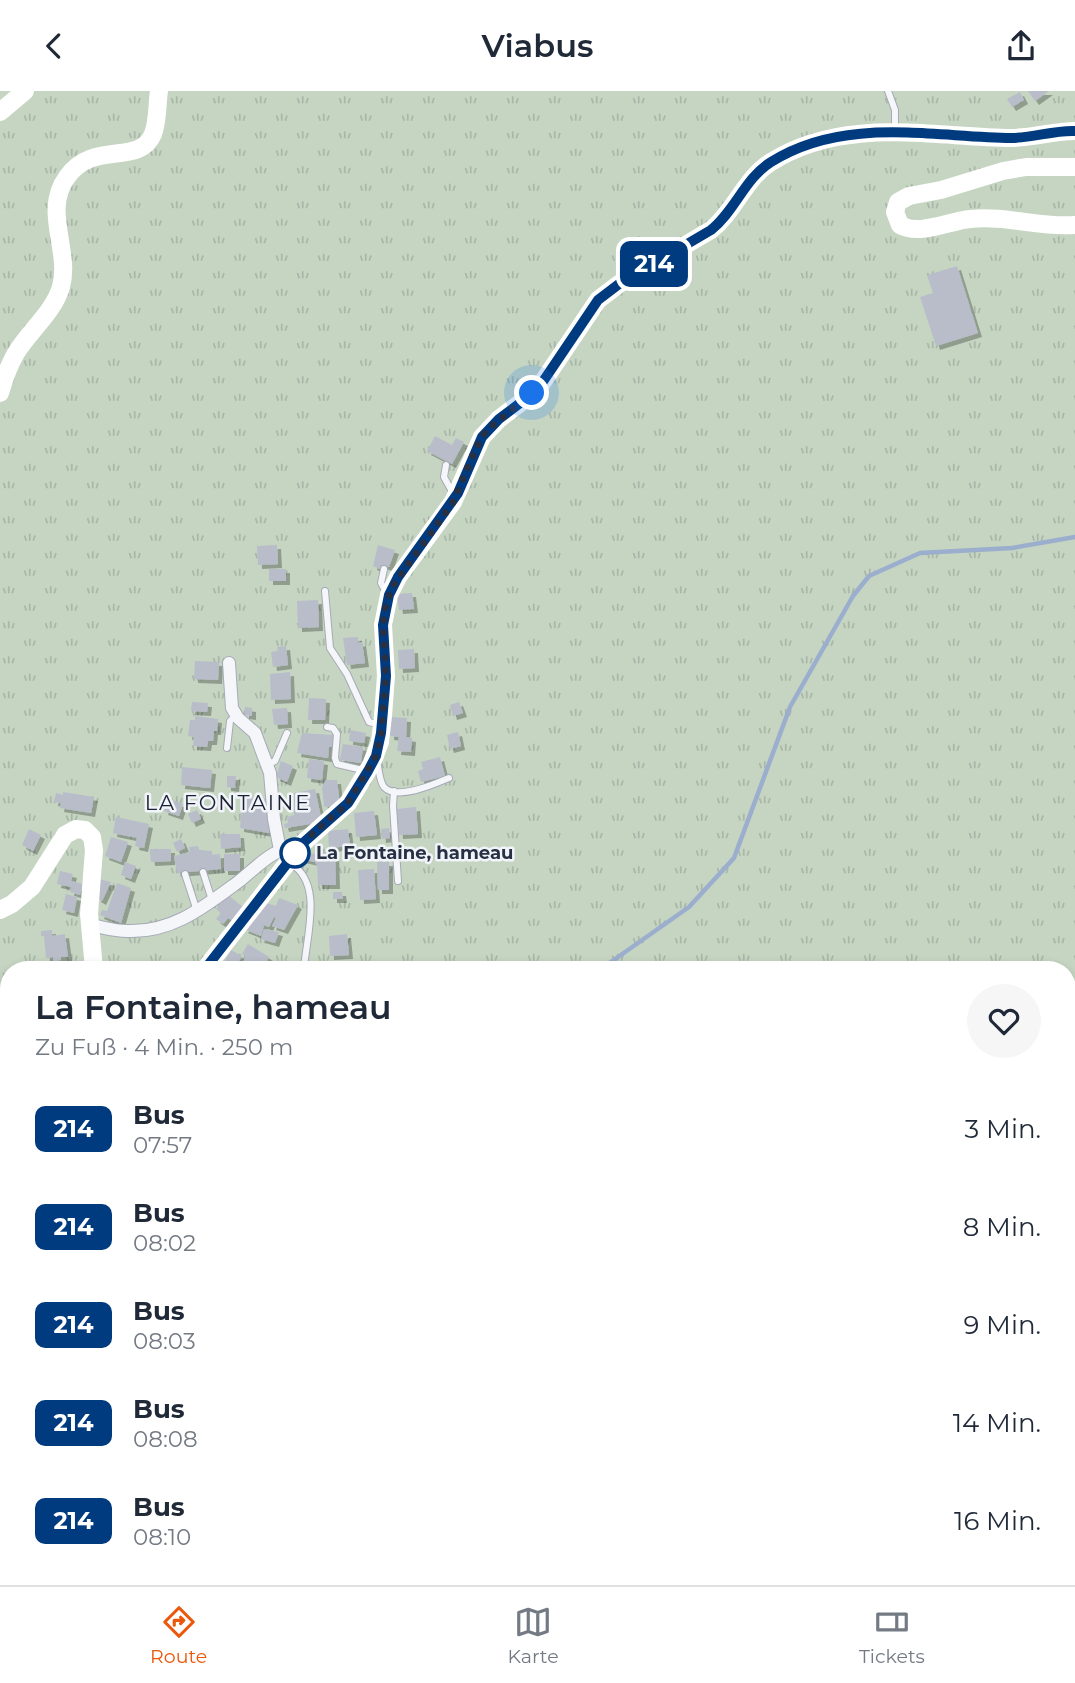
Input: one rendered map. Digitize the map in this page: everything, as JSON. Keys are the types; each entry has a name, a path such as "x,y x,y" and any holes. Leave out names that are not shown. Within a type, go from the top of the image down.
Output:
{"street":[{"path":"0,112 24,91"},
{"path":"0,393 17,352 45,316 61,287 62,262 56,205 62,183 78,164 90,157 127,153 142,147 153,135 159,91"},
{"path":"90,925 126,932 172,925 289,855 348,803 378,749 386,676 383,625 389,594 398,577 456,496 477,446 490,427 542,383 598,300 619,284 716,226 757,173 770,162 797,149 834,137 860,133 895,132 1016,138 1075,131"},
{"path":"1075,167 1026,167 1003,171 941,190 909,196 898,202 895,212 900,225 911,229 992,218 1075,225"},
{"path":"229,663 231,702 236,715 255,733 270,773 274,819 289,855"},
{"path":"0,910 12,904 32,887 65,835 81,829 92,837 94,850 89,903 93,961"},
{"path":"211,961 289,855"}],"lane":[{"path":"888,91 894,105 895,132"},
{"path":"446,465 444,477 452,494 456,496"},
{"path":"384,569 382,587 389,594"},
{"path":"325,591 330,647 347,674 369,722 382,725"},
{"path":"227,748 230,721 236,715"},
{"path":"327,727 333,728 337,734 337,764 378,766 385,788 394,791 418,790 449,778"},
{"path":"271,763 275,761 287,733"},
{"path":"394,791 398,881"},
{"path":"289,855 308,885 310,923 305,961"},
{"path":"202,873 212,901"},
{"path":"185,874 197,911"}],"green space":[{"path":"0,91 1075,91 1075,961 0,961"}],"building":[{"path":"1028,91 1049,91 1035,101"},
{"path":"1020,92 1024,100 1012,107 1007,99"},
{"path":"957,266 978,333 936,346 920,297 933,293 927,275"},
{"path":"435,436 452,445 456,438 464,442 452,464 427,451"},
{"path":"277,545 278,564 258,565 257,546"},
{"path":"378,545 395,550 389,567 381,565 380,569 373,566"},
{"path":"269,569 286,569 286,581 269,581"},
{"path":"412,593 414,609 399,610 397,594"},
{"path":"318,600 319,627 298,628 297,601"},
{"path":"358,637 358,643 362,642 365,663 347,665 343,638"},
{"path":"286,646 288,665 273,667 271,652 278,651 277,647"},
{"path":"414,649 415,668 399,669 398,650"},
{"path":"195,661 219,662 218,680 194,679"},
{"path":"290,672 291,699 271,700 270,674"},
{"path":"309,698 326,699 325,720 308,720"},
{"path":"192,702 208,703 207,712 191,711"},
{"path":"459,702 463,713 453,716 450,705"},
{"path":"245,707 252,708 252,716 245,715"},
{"path":"287,708 288,724 274,725 272,709"},
{"path":"195,716 218,719 217,731 214,731 213,741 208,741 207,747 193,746 194,737 188,736 190,720 195,720"},
{"path":"391,717 407,718 406,737 412,738 411,752 397,751 399,737 390,736"},
{"path":"350,730 366,733 364,743 349,741"},
{"path":"458,732 461,746 450,749 447,735"},
{"path":"302,733 334,735 328,758 297,753"},
{"path":"343,744 363,747 361,763 340,760"},
{"path":"440,757 445,776 421,782 418,771 423,769 421,762"},
{"path":"309,759 324,761 322,780 307,778"},
{"path":"281,761 293,766 287,782 276,777"},
{"path":"182,767 212,770 210,788 181,785"},
{"path":"227,776 236,776 235,788 227,787"},
{"path":"326,780 337,780 340,806 324,807 322,787"},
{"path":"315,789 322,822 285,828 287,817 294,815 294,793"},
{"path":"63,792 94,797 91,813 60,808 61,803 54,802 56,793 63,795"},
{"path":"243,796 268,800 268,823 271,823 269,833 240,828"},
{"path":"168,799 183,804 179,816 164,811"},
{"path":"416,807 418,834 399,835 397,809"},
{"path":"197,810 201,819 192,823 188,814"},
{"path":"374,811 377,835 356,837 354,813"},
{"path":"116,817 149,824 144,848 135,846 137,838 113,833"},
{"path":"389,828 390,838 382,839 381,829"},
{"path":"29,829 41,835 33,851 22,845"},
{"path":"348,829 350,846 329,848 328,831"},
{"path":"220,834 240,834 241,847 221,849"},
{"path":"111,837 128,842 121,862 105,856"},
{"path":"181,839 185,848 177,852 173,843"},
{"path":"198,846 199,850 212,851 212,855 220,854 221,869 177,873 174,856 190,852 189,847"},
{"path":"150,849 171,849 171,861 151,862"},
{"path":"335,851 336,885 318,885 317,865 315,862 301,859 306,852 315,854"},
{"path":"224,854 240,854 240,871 224,871"},
{"path":"125,862 136,866 131,879 121,875"},
{"path":"377,862 389,862 389,890 378,890"},
{"path":"374,869 376,899 360,900 358,870"},
{"path":"60,871 73,874 71,881 83,884 80,895 70,892 71,887 57,884"},
{"path":"99,879 111,882 102,901 97,898"},
{"path":"117,883 131,888 121,923 100,915 102,910 107,911"},
{"path":"333,892 342,892 343,899 333,899"},
{"path":"66,894 77,897 74,913 62,910"},
{"path":"228,895 243,907 233,921 228,918 223,924 216,919 221,913 216,909"},
{"path":"279,898 298,905 284,930 272,926 276,918 274,917 269,927 264,925 261,936 244,929 266,903 276,906"},
{"path":"264,929 279,932 275,943 261,939"},
{"path":"52,930 52,936 65,934 68,957 53,961 53,957 46,958 41,931"},
{"path":"347,934 349,955 330,956 329,936"},
{"path":"248,944 269,957 267,961 243,961 246,956 242,954"},
{"path":"231,950 242,956 239,961 225,961"}],"waterway":[{"path":"612,961 689,907 734,858 790,707 853,596 869,576 920,553 1012,548 1075,537"}],"bus line":[{"name":"214","path":"211,961 303,843 348,803 361,784 376,756 380,741 386,676 383,625 392,587 453,502 486,431 542,383 591,308 603,295 711,230 760,170 787,153 809,145 834,137 872,132 1016,138 1075,131"}],"place":[{"name":"La Fontaine, hameau","path":"295,853"}],"district":[{"name":"LA FONTAINE","path":"228,803"}],"route":[{"path":"295,853 348,803 376,756 381,733 386,676 383,625 392,587 453,502 486,431 532,393"}]}
